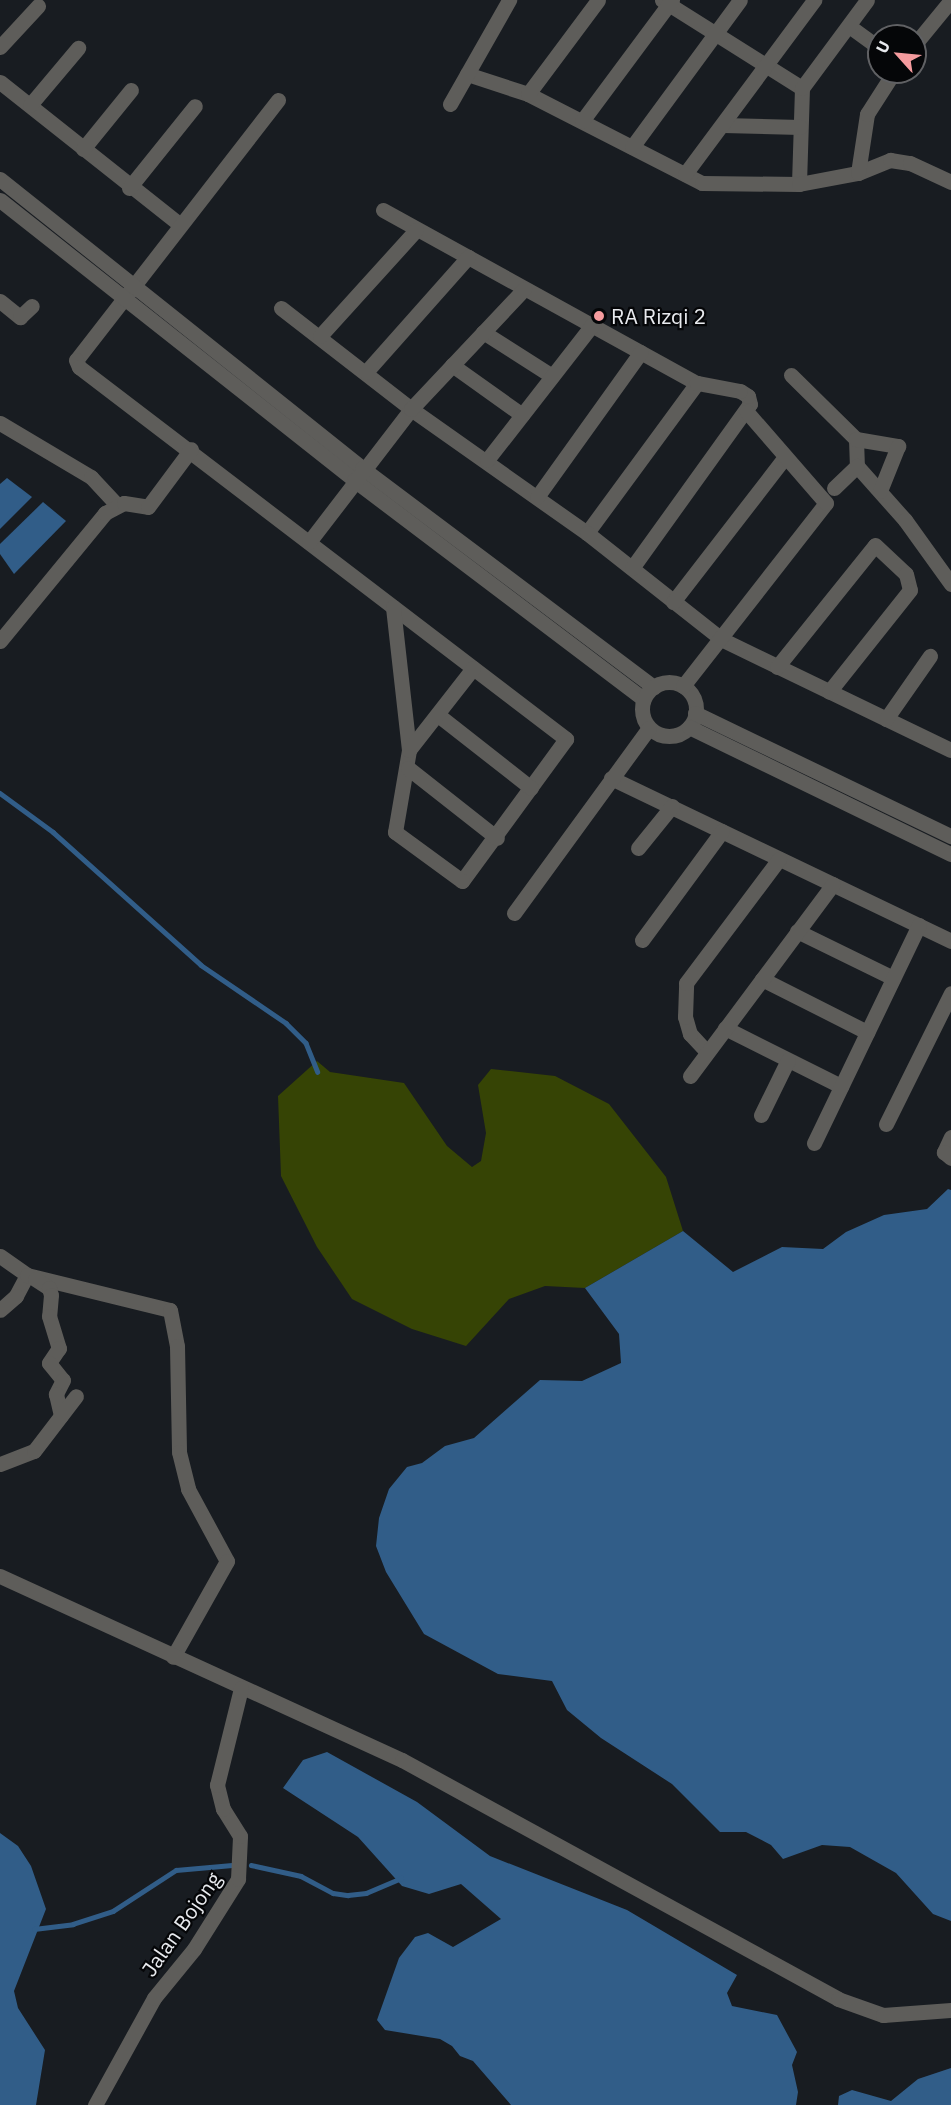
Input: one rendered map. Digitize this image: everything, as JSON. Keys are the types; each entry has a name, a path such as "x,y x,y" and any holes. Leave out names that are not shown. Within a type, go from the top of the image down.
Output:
{"street":[{"path":"450,104 509,0"},
{"path":"528,94 598,0"},
{"path":"632,147 740,0"},
{"path":"685,174 767,68 814,0"},
{"path":"799,184 802,88 867,0"},
{"path":"927,29 951,0"},
{"path":"582,121 668,1 714,35 802,88"},
{"path":"0,47 38,6"},
{"path":"849,26 867,39"},
{"path":"30,105 78,48"},
{"path":"467,74 528,94 702,183 799,184 858,173 890,160 910,163 951,182"},
{"path":"0,82 129,188 179,224"},
{"path":"858,173 867,114 886,84"},
{"path":"82,149 131,90"},
{"path":"278,100 179,224 76,360 79,367 191,449 566,739 497,838 462,881 397,834 409,750 393,607"},
{"path":"129,188 195,106"},
{"path":"723,125 800,128"},
{"path":"0,179 129,292 358,474 649,693"},
{"path":"0,200 129,292"},
{"path":"383,210 697,383 745,393 750,399 747,412 632,568"},
{"path":"320,336 416,230"},
{"path":"366,372 468,257"},
{"path":"309,542 358,474 411,409 524,289"},
{"path":"0,302 20,317 32,306"},
{"path":"281,308 320,336 411,409 487,460 587,533 721,639 951,750"},
{"path":"487,460 592,325"},
{"path":"483,332 552,376"},
{"path":"537,497 641,352"},
{"path":"452,365 522,415"},
{"path":"791,375 856,439 898,446 880,491"},
{"path":"587,533 697,383"},
{"path":"683,686 826,503 747,412"},
{"path":"0,423 91,477 117,505"},
{"path":"856,439 857,466 880,491 951,584"},
{"path":"0,640 105,513 117,505 148,507 191,449"},
{"path":"673,602 785,456"},
{"path":"834,488 857,466"},
{"path":"777,666 875,545 906,574 910,590 829,692"},
{"path":"886,719 930,656"},
{"path":"409,750 473,668"},
{"path":"668,683 683,686 693,698 692,719 669,736 649,728 642,714 649,693 668,683"},
{"path":"438,715 531,788"},
{"path":"692,719 951,836"},
{"path":"692,719 951,854"},
{"path":"514,913 649,728"},
{"path":"408,768 497,838"},
{"path":"611,778 951,941"},
{"path":"638,848 672,806"},
{"path":"642,940 722,831"},
{"path":"707,1052 688,1025 686,983 779,859"},
{"path":"690,1076 833,884"},
{"path":"814,1143 919,926"},
{"path":"797,931 893,978"},
{"path":"762,979 867,1032"},
{"path":"886,1124 951,993"},
{"path":"725,1028 841,1086"},
{"path":"760,1115 788,1060"},
{"path":"951,1137 944,1152 951,1158"},
{"path":"0,1256 49,1288 51,1294 49,1317 59,1348 49,1363 63,1380 56,1394 61,1415"},
{"path":"0,1310 16,1296 27,1275"},
{"path":"27,1275 170,1310 177,1346 180,1452 188,1489 228,1561 173,1657"},
{"path":"0,1464 34,1451 76,1396"},
{"path":"0,1576 402,1760 837,2000 884,2015 951,2010"},
{"name":"Jalan Bojong","path":"95,2105 154,1998 194,1949 238,1879 240,1836 223,1809 217,1785 241,1688"}],"green space":[{"path":"317,1061 330,1072 404,1083 447,1146 472,1167 481,1161 486,1133 478,1085 491,1069 555,1076 609,1104 666,1177 683,1231 585,1288 545,1286 509,1299 466,1346 412,1329 352,1299 317,1247 281,1176 278,1096"}],"water":[{"path":"7,478 32,497 0,529 0,484"},
{"path":"43,502 66,521 14,574 0,554 0,544"},
{"path":"948,1189 951,1190 951,1921 933,1914 896,1873 850,1847 822,1845 783,1859 771,1845 746,1832 720,1832 672,1784 601,1738 567,1710 552,1681 498,1674 424,1634 386,1572 376,1546 379,1518 389,1489 407,1467 422,1463 445,1446 474,1438 540,1380 582,1381 621,1363 619,1334 585,1288 683,1231 733,1272 782,1247 823,1249 846,1232 884,1215 927,1209"},
{"path":"327,1752 417,1802 490,1856 627,1910 737,1975 727,1993 732,2006 777,2015 797,2052 792,2065 798,2092 796,2105 511,2105 473,2061 460,2056 452,2046 440,2039 385,2030 377,2020 399,1958 415,1937 428,1933 453,1947 501,1919 461,1884 429,1894 402,1886 358,1837 283,1788 303,1760"},
{"path":"0,1833 18,1846 31,1866 46,1909 14,1991 18,2008 45,2050 36,2105 0,2105"},
{"path":"951,2068 951,2105 838,2105 839,2096 852,2090 891,2101 918,2079"}],"waterway":[{"path":"0,793 53,832 201,965 286,1023 306,1043 318,1072"},
{"path":"34,1929 73,1924 113,1911 176,1870 232,1865"},
{"path":"251,1865 301,1876 333,1893 348,1895 366,1893 401,1878"}],"place":[{"name":"RA Rizqi 2","path":"599,316"}]}
